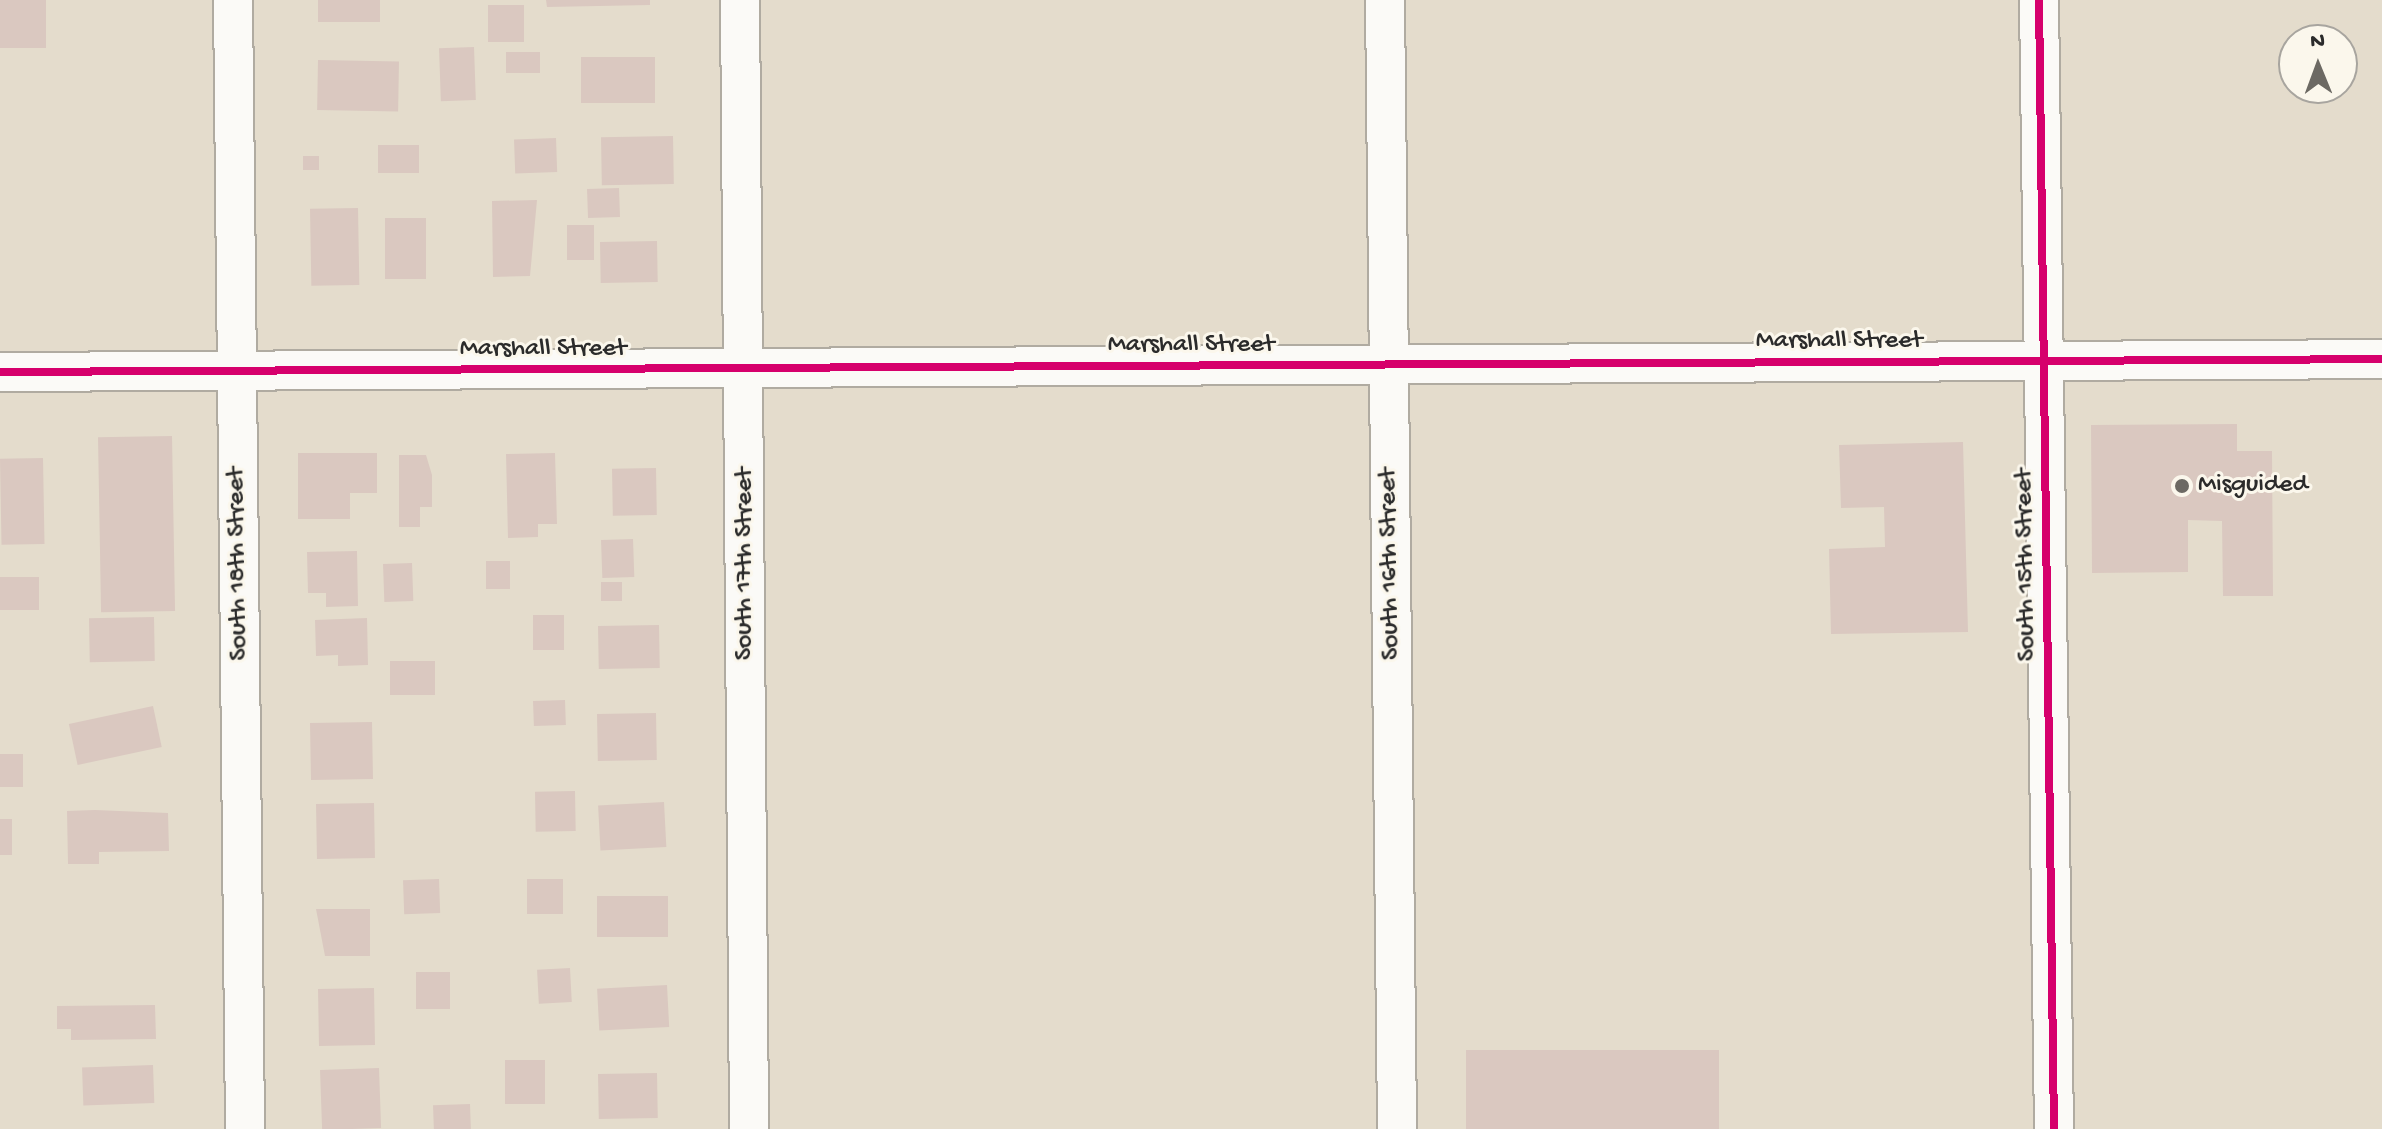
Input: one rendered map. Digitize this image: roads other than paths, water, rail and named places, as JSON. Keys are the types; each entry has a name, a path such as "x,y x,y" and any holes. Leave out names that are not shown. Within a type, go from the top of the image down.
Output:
{"street":[{"name":"South 18th Street","path":"233,0 245,1129"},
{"name":"South 17th Street","path":"740,0 749,1129"},
{"name":"South 16th Street","path":"1385,0 1397,1129"},
{"name":"South 15th Street","path":"2039,0 2054,1129"},
{"name":"Marshall Street","path":"0,372 2382,359"}],"place":[{"name":"Misguided","path":"2182,486"}]}
